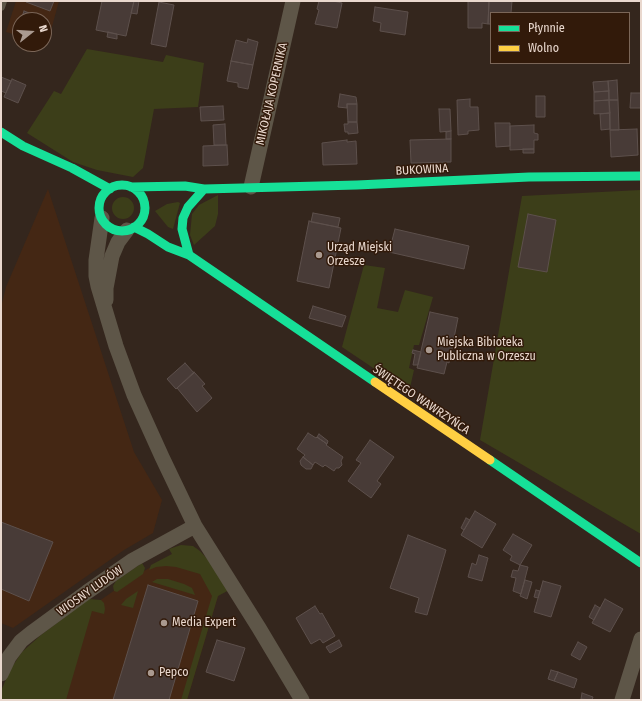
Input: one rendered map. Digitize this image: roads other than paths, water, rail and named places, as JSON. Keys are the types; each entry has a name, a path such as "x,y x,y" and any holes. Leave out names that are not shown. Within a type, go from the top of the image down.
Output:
{"street":[{"name":"MIKOŁAJA KOPERNIKA","path":"251,187 293,1"},
{"path":"1,132 23,146 54,170"},
{"path":"23,146 72,168 110,189"},
{"name":"BUKOWINA","path":"131,187 185,186 204,189 350,186 529,177 641,176"},
{"path":"105,311 106,288 110,263 118,242 130,229 140,222 147,211 141,194 131,187 118,186 110,189 102,198 95,267 98,286 105,311 116,346 134,395 195,526 302,700"},
{"name":"BUKOWINA","path":"186,195 204,189"},
{"path":"189,255 182,230 183,218 188,207 204,189"},
{"path":"92,199 110,228 118,230 130,229"},
{"name":"ŚWIĘTEGO WAWRZYŃCA","path":"130,229 148,234 168,247 189,255 641,563"},
{"name":"ŚWIĘTEGO WAWRZYŃCA","path":"175,237 180,241 189,255"},
{"name":"WIOSNY LUDÓW","path":"1,674 9,657 21,641 133,560 195,526"},
{"path":"622,700 641,639"}],"lane":[{"path":"1,7 4,1"}],"place":[{"name":"Urząd Miejski Orzesze","path":"319,255"},
{"name":"Miejska Bibioteka Publiczna w Orzeszu","path":"429,350"},
{"name":"Media Expert","path":"164,623"},
{"name":"Pepco","path":"151,673"}]}
